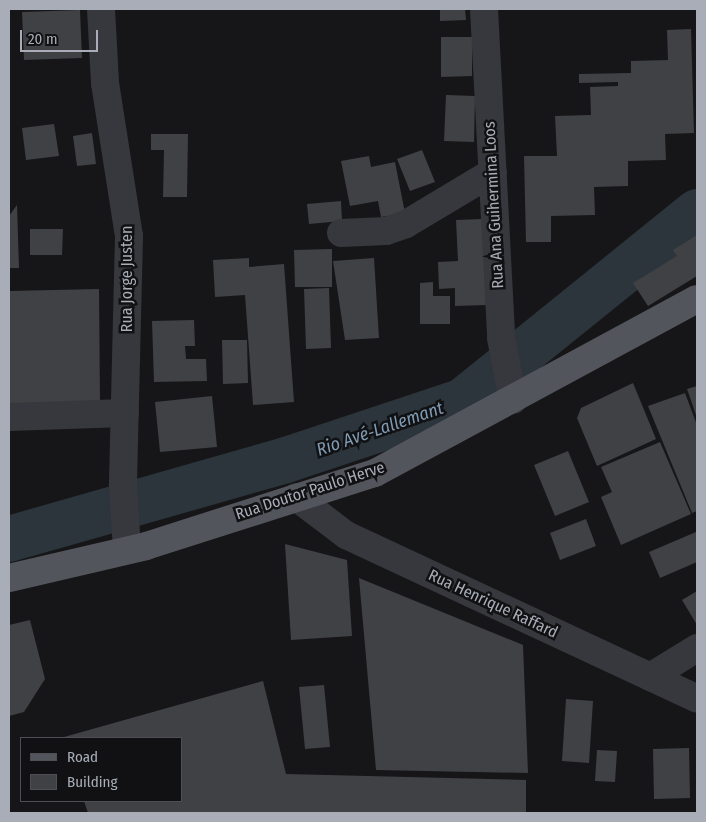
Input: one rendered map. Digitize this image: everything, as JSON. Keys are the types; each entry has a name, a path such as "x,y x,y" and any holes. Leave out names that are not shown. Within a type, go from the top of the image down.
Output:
{"main road":[{"name":"Rua Doutor Paulo Herve","path":"9,578 125,539 296,497 375,473 511,389 697,298"}],"street":[{"name":"Rua Jorge Justen","path":"100,9 105,83 129,236 123,486 125,539"},
{"name":"Rua Ana Guihermina Loos","path":"484,9 501,338 511,389"},
{"path":"340,233 386,231 406,224 493,172"},
{"path":"9,417 125,413"},
{"name":"Rua Henrique Raffard","path":"296,497 346,535 697,699"},
{"path":"650,677 697,648"}],"building":[{"path":"440,9 465,9 466,20 440,21"},
{"path":"80,10 82,58 24,60 22,12"},
{"path":"691,29 694,133 665,134 666,160 628,161 628,186 594,187 595,215 551,216 551,242 526,242 524,156 557,156 555,116 591,115 590,87 618,86 618,82 579,83 579,74 631,73 631,61 668,60 667,30"},
{"path":"441,37 472,37 472,76 441,77"},
{"path":"446,95 475,96 474,142 444,141"},
{"path":"54,124 59,156 26,160 22,128"},
{"path":"92,133 96,164 77,166 73,136"},
{"path":"151,134 188,134 187,197 163,197 164,150 151,150"},
{"path":"422,150 435,182 410,191 397,159"},
{"path":"369,156 371,167 395,162 405,213 381,217 378,201 350,206 341,161"},
{"path":"341,201 342,221 309,224 307,204"},
{"path":"17,205 19,268 9,268 9,216"},
{"path":"482,219 486,305 455,306 455,288 439,289 438,262 458,261 456,220"},
{"path":"30,229 63,229 62,255 30,255"},
{"path":"697,235 697,276 648,306 633,283 677,256 673,250"},
{"path":"332,249 332,287 295,287 294,250"},
{"path":"249,258 249,267 284,264 294,402 253,405 245,295 215,297 213,260"},
{"path":"374,258 379,338 345,340 333,261"},
{"path":"433,282 433,296 450,296 450,324 420,324 420,283"},
{"path":"329,288 331,348 306,349 304,289"},
{"path":"99,289 100,403 9,408 9,291"},
{"path":"194,320 195,346 185,346 186,359 206,359 207,381 154,382 152,321"},
{"path":"222,340 247,340 248,383 223,384"},
{"path":"633,383 656,439 597,466 577,418 581,408"},
{"path":"697,386 697,418 687,389"},
{"path":"685,393 697,425 697,511 692,513 648,406"},
{"path":"212,396 217,447 160,452 155,402"},
{"path":"660,442 691,514 621,545 601,497 612,492 601,467"},
{"path":"568,451 589,502 555,516 534,465"},
{"path":"586,519 596,546 560,560 550,533"},
{"path":"696,532 697,562 660,578 649,552"},
{"path":"285,544 347,560 352,636 291,640"},
{"path":"359,578 523,645 528,773 376,770"},
{"path":"697,591 697,625 682,600"},
{"path":"30,620 45,679 24,712 9,716 9,625"},
{"path":"263,681 286,774 526,780 526,813 88,813 84,802 182,802 182,737 64,737"},
{"path":"324,685 330,747 305,749 299,687"},
{"path":"566,699 593,701 589,763 562,761"},
{"path":"689,748 690,798 654,799 653,749"},
{"path":"597,750 617,751 615,782 595,781"}],"waterway":[{"name":"Rio Avé‐Lallemant","path":"9,539 286,460 463,401 697,212"}]}
